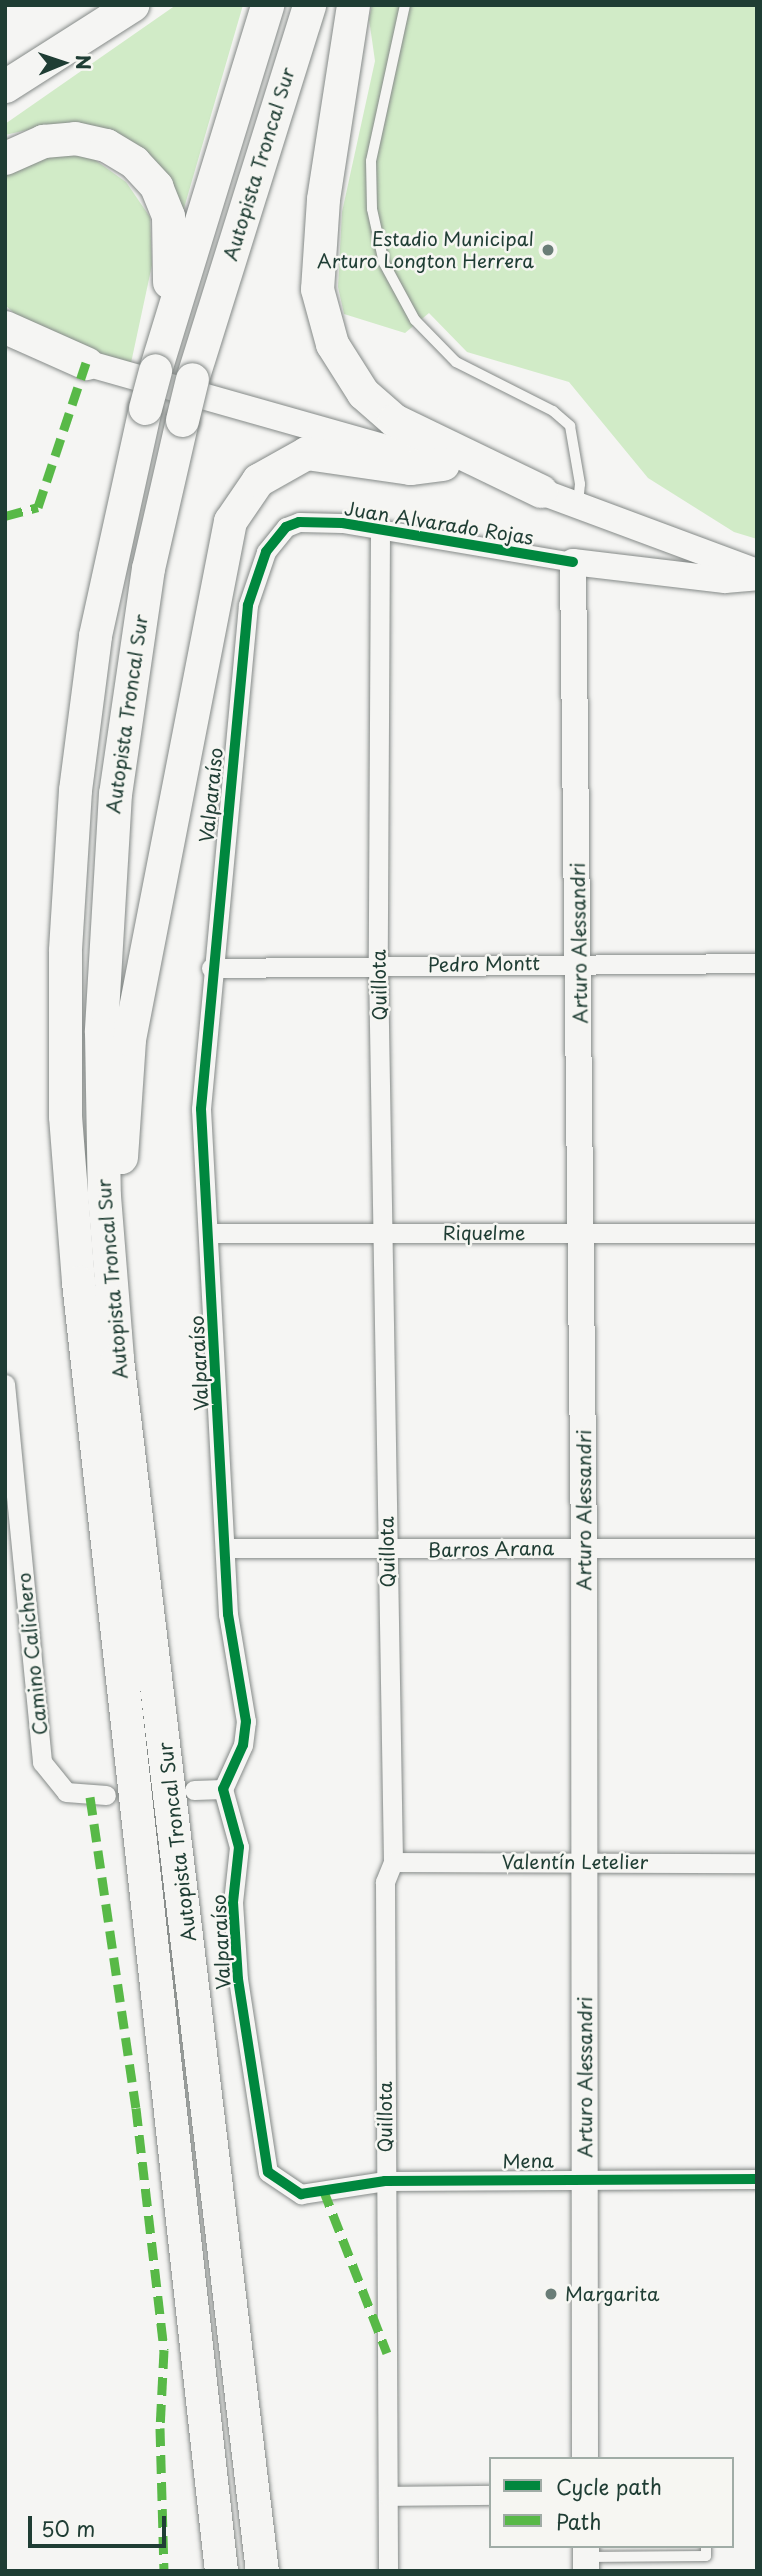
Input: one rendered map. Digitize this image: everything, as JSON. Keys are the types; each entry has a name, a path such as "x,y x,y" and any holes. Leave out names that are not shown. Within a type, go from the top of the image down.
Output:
{"highway":[{"path":"5,86 132,5"},
{"name":"Autopista Troncal Sur","path":"221,2571 78,1282 65,1116 65,951 79,752 109,560 155,370 267,5"},
{"name":"Autopista Troncal Sur","path":"262,2571 128,1441 104,1196 103,950 125,705 148,568 192,379 309,5"},
{"path":"353,5 323,199 317,289 328,335 351,377 394,420 541,491"},
{"path":"5,158 43,141 75,138 121,153 146,174 163,201 171,232 166,334"},
{"path":"5,327 86,363"},
{"path":"5,349 86,363"},
{"path":"128,1441 121,1160 129,1040 225,537 237,506 258,480 306,453 410,468 443,464"}],"main road":[{"path":"86,363 541,491 757,572"},
{"name":"Juan Alvarado Rojas","path":"573,562 725,580 757,577"},
{"name":"Arturo Alessandri","path":"573,562 582,1232 586,2457"}],"street":[{"name":"Juan Alvarado Rojas","path":"299,522 380,531 573,562"},
{"name":"Valparaíso","path":"299,522 286,527 266,552 248,606 211,968 201,1109 211,1233 228,1614 246,1721 243,1745 223,1789 239,1847 233,1902 238,1979 268,2172 301,2194"},
{"name":"Quillota","path":"380,531 379,966 393,1862 385,1882 388,2571"},
{"name":"Pedro Montt","path":"211,968 757,963"},
{"name":"Riquelme","path":"211,1233 757,1233"},
{"name":"Camino Calichero","path":"5,1384 42,1762 66,1792 106,1795"},
{"name":"Barros Arana","path":"225,1548 757,1548"},
{"path":"194,1790 223,1789"},
{"name":"Valentín Letelier","path":"393,1862 757,1863"},
{"name":"Mena","path":"301,2194 385,2181 757,2179"},
{"path":"388,2496 489,2495"}],"lane":[{"path":"405,5 371,161 372,209 384,263 415,320 456,362 553,411 570,426 580,484 578,504"},
{"path":"586,2558 706,2556 706,2548"}],"green space":[{"path":"176,5 243,5 182,215 50,125 5,135 5,124"},
{"name":"Estadio Municipal Arturo Longton Herrera","path":"372,5 757,5 757,539 734,532 648,478 569,382 467,352 429,313 405,333 344,314 338,287 342,212 375,61 369,19"},
{"path":"45,152 91,157 126,182 150,217 152,265 131,363 39,335 5,305 5,172"}],"marked path":[{"path":"5,516 38,507 86,363"},
{"path":"90,1797 136,2108 164,2350 160,2428 164,2571"},
{"path":"323,2189 387,2353"}],"cycle path":[{"path":"573,562 342,523 299,522 286,527 266,552 248,605 201,1109 228,1614 246,1721 243,1745 223,1789 239,1847 233,1902 238,1979 268,2172 301,2194 385,2181 757,2179"}],"place":[{"name":"Estadio Municipal Arturo Longton Herrera","path":"548,250"},
{"name":"Margarita","path":"551,2294"}]}
